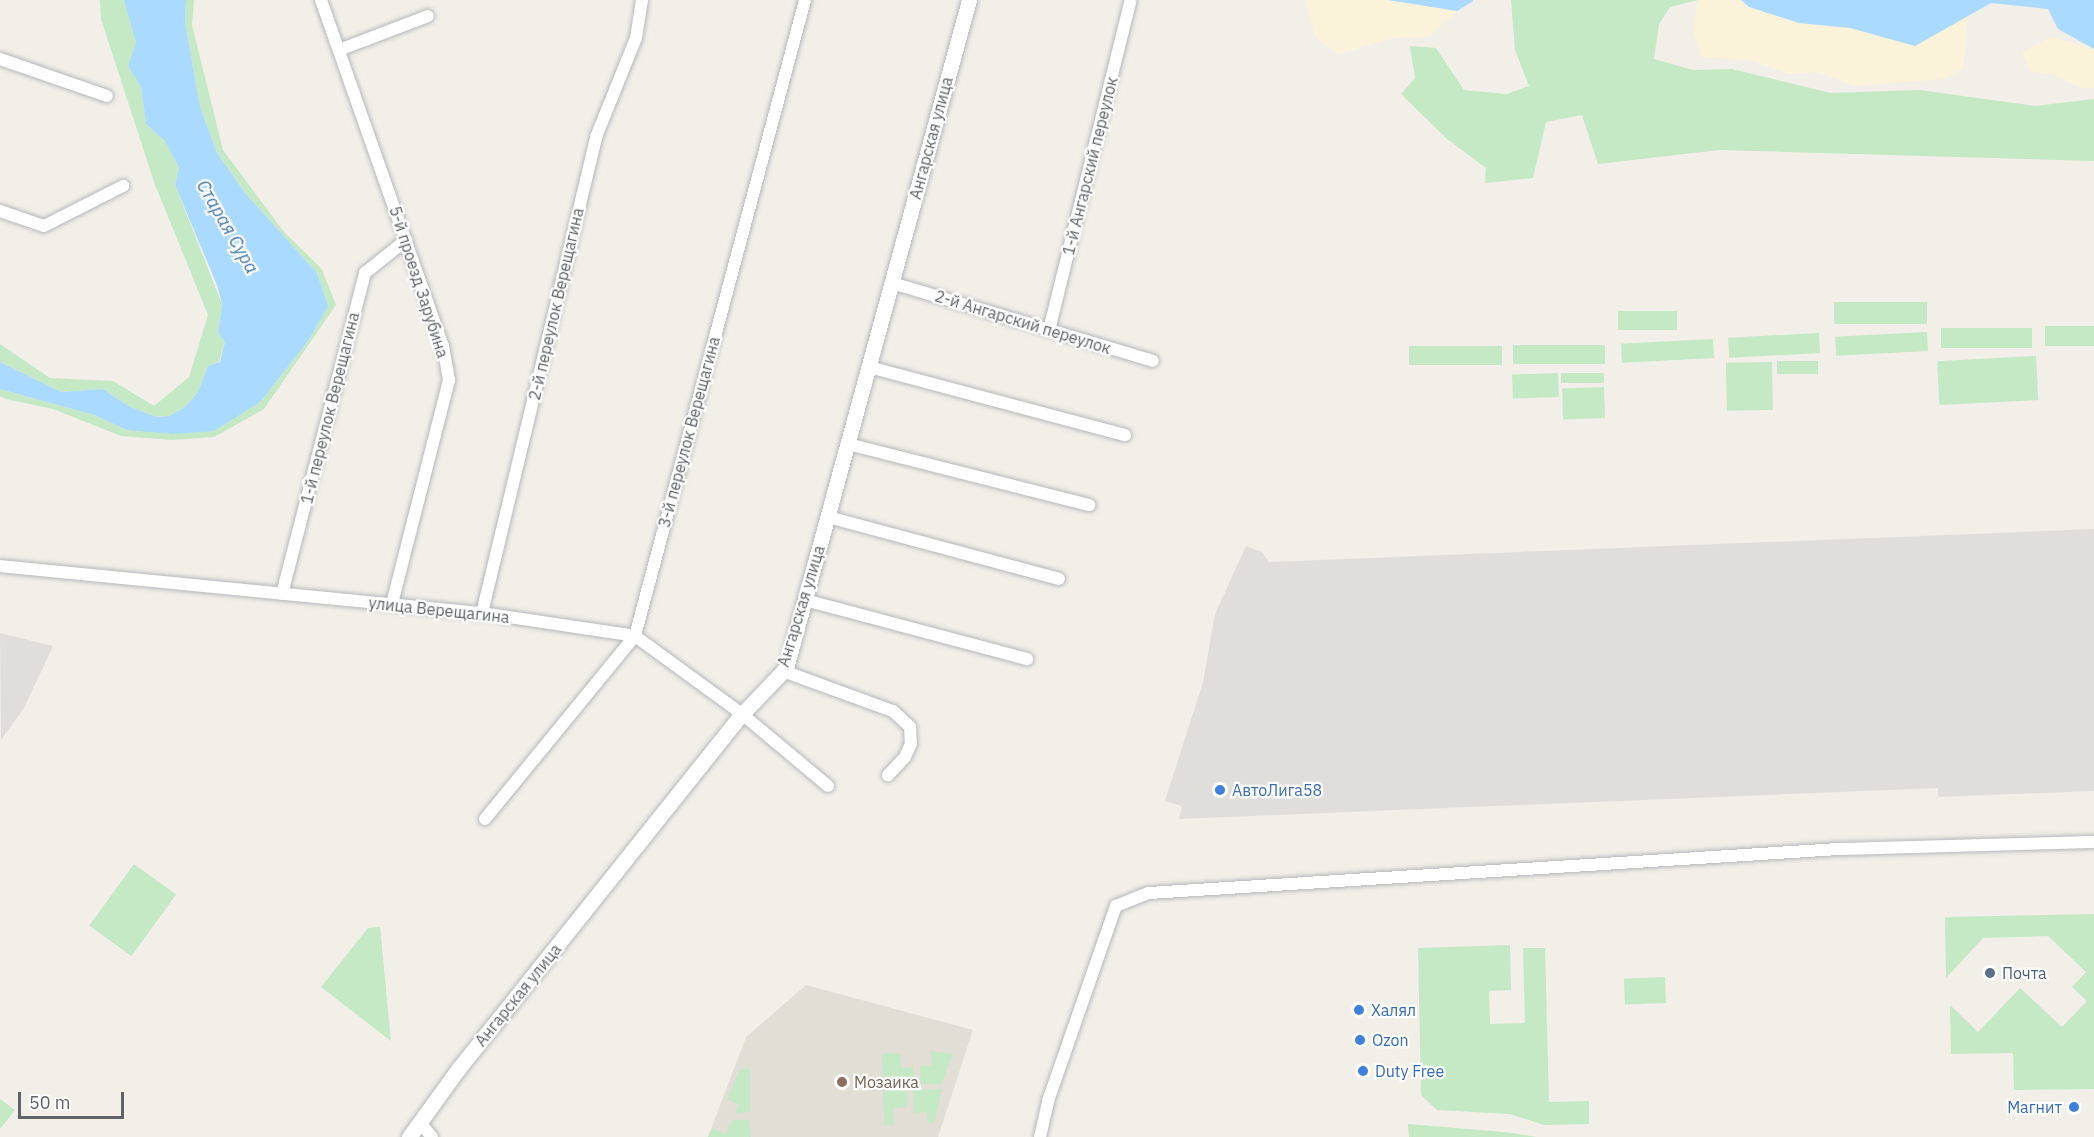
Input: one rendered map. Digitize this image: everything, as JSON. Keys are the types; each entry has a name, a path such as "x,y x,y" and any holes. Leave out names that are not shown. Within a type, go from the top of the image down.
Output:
{"street":[{"name":"5-й проезд Зарубина","path":"321,0 443,346 449,380 392,604"},
{"name":"2-й переулок Верещагина","path":"482,613 596,137 636,38 642,0"},
{"name":"3-й переулок Верещагина","path":"485,819 635,636 805,0"},
{"name":"Ангарская улица","path":"409,1137 742,714 783,671 828,518 969,0"},
{"name":"1-й Ангарский переулок","path":"1049,330 1130,2"},
{"path":"339,50 428,16"},
{"path":"0,59 107,96"},
{"path":"0,211 44,226 123,186"},
{"name":"1-й переулок Верещагина","path":"282,594 365,273 406,240"},
{"name":"2-й Ангарский переулок","path":"892,283 1153,361"},
{"path":"868,367 1125,435"},
{"path":"848,444 1089,505"},
{"path":"828,518 1059,579"},
{"name":"улица Верещагина","path":"0,566 482,613 635,636 742,714 828,786"},
{"path":"805,600 1027,659"},
{"path":"783,671 893,711 910,726 911,744 905,757 888,775"},
{"path":"1040,1137 1048,1101 1116,906 1149,894 1839,849 2094,842"},
{"path":"420,1123 432,1137"}],"shaded area":[{"path":"2094,529 2094,791 1938,797 1938,788 1179,819 1182,806 1165,801 1203,682 1215,614 1246,546 1262,552 1269,562"},
{"path":"0,633 53,646 24,708 1,740"},
{"name":"Мозаика","path":"806,985 973,1030 938,1137 708,1137 746,1037"}],"green space":[{"path":"100,0 124,0 132,19 136,43 128,66 141,87 146,124 165,141 179,168 175,185 222,304 218,333 225,342 219,362 208,366 198,392 184,408 169,416 157,417 130,407 103,389 61,392 0,362 0,344 50,378 113,381 154,406 189,377 208,315 154,182 101,19"},
{"path":"186,0 194,0 192,25 223,150 284,232 321,268 336,305 264,409 214,437 172,440 121,436 53,409 6,399 0,396 0,389 94,415 127,430 260,402 308,341 327,306 317,273 245,193 217,153 200,106 185,23"},
{"path":"1511,0 1698,0 1670,7 1659,24 1654,59 1693,70 1732,69 1831,93 1919,90 2035,106 2094,99 2094,161 1719,150 1598,164 1582,115 1546,122 1533,178 1485,183 1486,168 1446,138 1401,94 1415,78 1410,46 1436,48 1464,90 1507,94 1529,86 1515,50"},
{"path":"1834,302 1927,302 1927,324 1834,324"},
{"path":"1618,311 1677,311 1677,330 1618,330"},
{"path":"2045,326 2094,326 2094,346 2045,346"},
{"path":"1941,328 2032,328 2032,348 1941,348"},
{"path":"1927,332 1928,351 1836,356 1835,337"},
{"path":"1819,333 1820,353 1729,358 1728,338"},
{"path":"1713,339 1714,358 1622,363 1621,344"},
{"path":"1513,345 1605,345 1605,364 1513,364"},
{"path":"1409,346 1502,346 1502,365 1409,365"},
{"path":"2036,356 2038,400 1939,405 1937,361"},
{"path":"1777,361 1818,361 1818,374 1777,374"},
{"path":"1772,362 1773,410 1727,411 1726,363"},
{"path":"1558,373 1559,397 1513,399 1512,375"},
{"path":"1561,373 1604,373 1604,383 1561,383"},
{"path":"1604,387 1605,418 1563,419 1562,388"},
{"path":"134,864 176,895 131,956 89,925"},
{"path":"2094,914 2094,1089 2014,1090 2013,1053 1951,1054 1950,1005 1978,1032 2020,988 2062,1027 2087,1001 2072,987 2086,972 2048,936 1983,938 1946,978 1945,917"},
{"path":"380,927 391,1041 321,987 368,928"},
{"path":"1510,945 1511,990 1489,991 1490,1024 1525,1023 1523,948 1545,948 1549,1102 1589,1101 1589,1124 1544,1125 1510,1114 1437,1110 1421,1095 1418,948"},
{"path":"1665,977 1666,1003 1625,1004 1624,978"},
{"path":"931,1051 952,1054 942,1084 921,1084 920,1066 932,1065"},
{"path":"900,1053 901,1068 913,1067 913,1082 883,1082 882,1054"},
{"path":"740,1069 750,1069 750,1112 735,1113 739,1105 727,1099"},
{"path":"942,1089 934,1123 927,1122 927,1112 914,1113 913,1090"},
{"path":"883,1090 907,1091 907,1107 893,1108 893,1125 884,1125"},
{"path":"0,1099 15,1110 0,1129"},
{"path":"732,1120 749,1120 751,1137 708,1137 712,1128 726,1134"},
{"path":"1408,1124 1504,1132 1537,1137 1409,1137"}],"sand":[{"path":"1305,0 1388,0 1457,11 1429,37 1393,38 1339,54 1315,37"},
{"path":"1698,0 1756,0 1799,23 1850,28 1915,46 1968,16 1963,68 1944,79 1855,86 1818,72 1790,74 1749,60 1701,57 1693,28"},
{"path":"2050,37 2094,48 2094,88 2081,88 2054,74 2031,72 2022,52"}],"water":[{"name":"Старая Сура","path":"124,0 186,0 185,23 200,106 217,153 245,193 317,273 328,306 308,341 260,402 214,431 174,434 127,430 94,415 0,389 0,362 61,392 103,389 130,407 157,417 169,416 184,408 198,392 208,366 220,362 225,342 218,333 222,304 217,285 175,185 179,168 165,141 146,124 141,87 128,66 136,42"},
{"path":"1388,0 1473,0 1473,1 1457,11"},
{"path":"1741,0 2094,0 2094,49 2058,29 2048,9 1991,3 1915,46 1850,28 1799,23 1749,7"}],"place":[{"name":"АвтоЛига58","path":"1220,790"},
{"name":"Почта","path":"1990,973"},
{"name":"Халял","path":"1359,1010"},
{"name":"Ozon","path":"1360,1040"},
{"name":"Duty Free","path":"1363,1071"},
{"name":"Мозаика","path":"842,1082"},
{"name":"Магнит","path":"2074,1107"}]}
